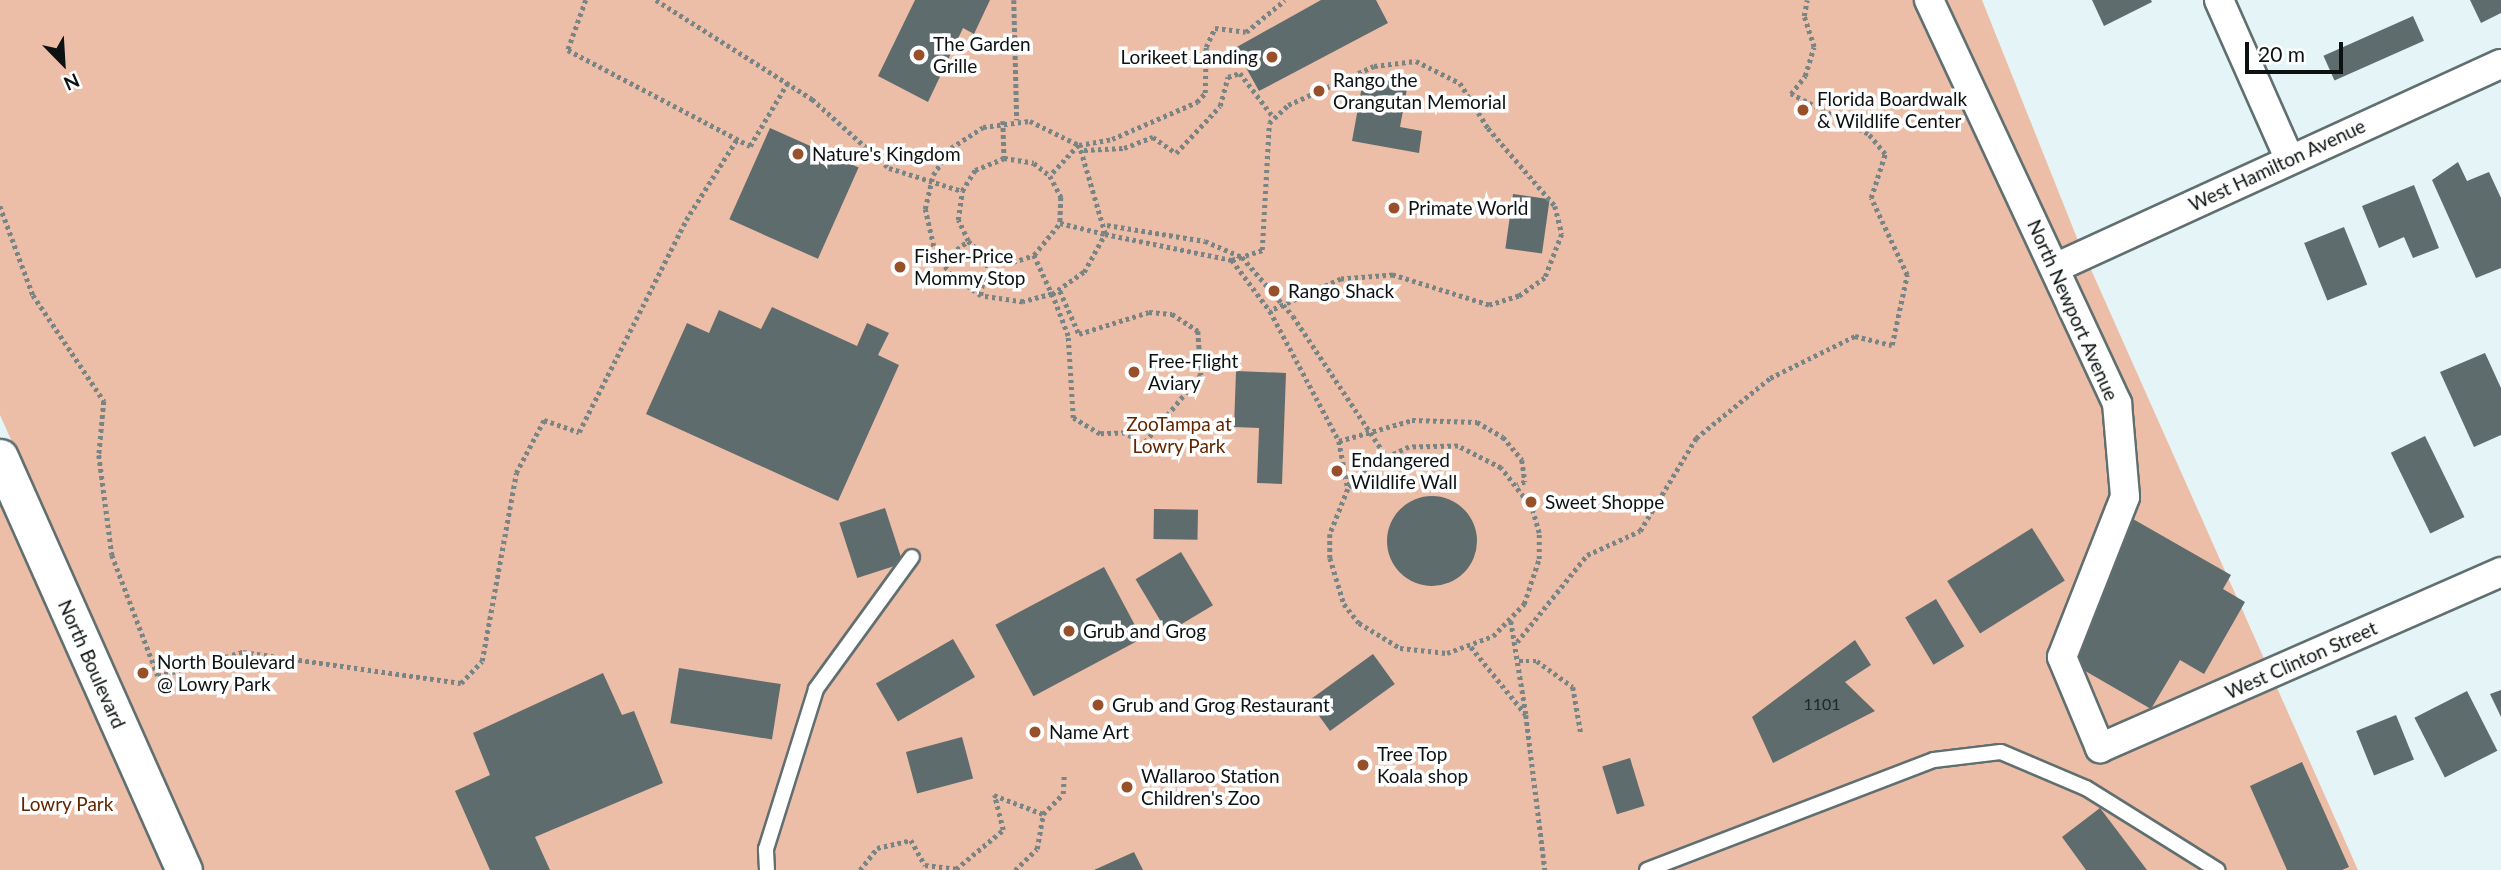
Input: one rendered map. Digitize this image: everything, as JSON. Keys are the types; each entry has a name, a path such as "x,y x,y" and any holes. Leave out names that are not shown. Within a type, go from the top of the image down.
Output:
{"street":[{"name":"North Newport Avenue","path":"1929,0 2117,402 2125,497 2062,657 2101,748"},
{"path":"2219,0 2289,158"},
{"name":"West Hamilton Avenue","path":"2055,268 2289,158 2501,64"},
{"name":"North Boulevard","path":"0,457 184,870"},
{"name":"West Clinton Street","path":"2101,748 2501,572"}],"lane":[{"path":"768,870 766,849 816,689 912,557"},
{"path":"1647,870 1934,760 2001,752 2086,788 2217,870"}],"path":[{"path":"586,0 568,50 750,146 788,82"},
{"path":"656,0 788,82 889,168 962,191"},
{"path":"1014,0 1017,120"},
{"path":"1050,176 1079,145 1112,139 1197,102 1205,93 1206,47 1214,28 1246,32 1285,0"},
{"path":"1517,642 1587,555 1640,531 1696,438 1770,378 1855,336 1892,345 1907,275 1871,198 1885,154 1868,134 1791,94 1805,76 1814,47 1804,16 1807,0"},
{"path":"1060,223 1232,260 1262,250 1269,123 1288,105 1374,66 1416,61 1460,83 1488,128 1550,198 1562,234 1545,278 1519,296 1489,305 1393,275 1341,279 1270,311"},
{"path":"1084,150 1124,148 1153,137 1176,153 1220,106 1228,78 1240,73 1274,118"},
{"path":"1017,120 1057,130 1084,150 1107,225 1105,234 1084,272 1052,295 1023,302 981,296 940,262 926,227 931,180 965,137 1003,121 1017,120"},
{"path":"1003,121 1004,158"},
{"path":"0,206 33,295 104,401 99,454 109,542 158,676 243,652 461,683 482,661 516,473 544,419 579,432 686,220 737,139"},
{"path":"1004,158 1034,163 1050,176 1061,197 1060,223 1034,255 1013,262 987,257 968,241 958,220 962,191 975,170 1004,158"},
{"path":"1107,225 1205,241 1242,257 1283,305 1370,427 1386,456"},
{"path":"940,262 968,241"},
{"path":"1034,255 1068,336 1073,418 1100,434 1125,433 1143,445 1201,375 1198,331 1172,314 1149,312 1079,334 1060,291"},
{"path":"981,296 987,257"},
{"path":"1232,260 1270,311 1339,441 1348,489"},
{"path":"1339,441 1370,427 1454,417 1477,422 1503,437 1522,460 1525,482 1518,485"},
{"path":"1458,446 1501,468 1518,485 1535,520 1539,559 1533,586 1511,621 1471,647 1423,653 1400,648 1352,613 1330,558 1330,534 1348,489 1386,456 1409,447 1458,446"},
{"path":"1511,621 1520,661 1545,870"},
{"path":"1471,647 1526,715"},
{"path":"1520,661 1537,661 1573,687 1581,734"},
{"path":"1015,870 1037,849 1043,814 1063,794 1064,773"},
{"path":"860,870 877,848 911,839 925,864 956,869 1003,830 994,795 1043,814"}],"green space":[{"name":"ZooTampa at Lowry Park","path":"0,0 1982,0 2077,238 2358,870 202,870 0,415"},
{"name":"Lowry Park","path":"0,488 169,870 0,870"}],"building":[{"name":"The Garden Grille","path":"915,0 990,0 974,34 963,28 928,102 878,76"},
{"path":"1321,0 1376,0 1388,23 1259,91 1235,48"},
{"path":"2092,0 2151,0 2152,2 2104,26"},
{"path":"2470,0 2501,0 2501,13 2481,23"},
{"path":"2413,16 2424,41 2334,81 2323,56"},
{"path":"1364,75 1408,83 1400,127 1422,131 1419,153 1352,141"},
{"path":"770,128 859,167 818,259 729,219"},
{"path":"2458,162 2467,181 2489,172 2501,198 2501,268 2476,278 2432,180"},
{"path":"2414,185 2439,248 2413,258 2404,237 2379,248 2362,206"},
{"path":"1513,194 1550,199 1542,254 1505,248"},
{"path":"2344,227 2367,284 2327,301 2304,243"},
{"path":"772,307 857,346 867,323 889,333 878,355 899,365 838,501 646,414 687,323 709,333 719,310 761,329"},
{"path":"2485,353 2501,388 2501,435 2474,447 2440,372"},
{"path":"1236,371 1286,373 1282,484 1257,483 1259,428 1234,427"},
{"path":"2425,436 2464,517 2430,534 2391,453"},
{"path":"1432,496 1449,499 1464,509 1474,524 1477,541 1474,558 1464,573 1449,583 1432,586 1415,583 1400,573 1390,558 1387,541 1390,524 1400,509 1415,499"},
{"path":"885,508 903,563 857,578 839,523"},
{"path":"1154,509 1198,510 1197,540 1153,539"},
{"path":"2133,519 2231,575 2223,589 2245,602 2204,674 2180,660 2151,709 2068,661 2097,612 2083,604"},
{"path":"2032,528 2065,581 1980,634 1947,581"},
{"path":"1181,552 1213,605 1168,632 1136,579"},
{"name":"Grub and Grog","path":"1104,567 1142,639 1033,696 995,625"},
{"path":"1936,599 1964,646 1933,665 1905,618"},
{"path":"953,639 975,677 898,722 876,684"},
{"path":"1855,640 1871,665 1845,682 1875,711 1773,763 1752,717"},
{"path":"1373,654 1395,684 1330,731 1308,701"},
{"path":"679,668 781,684 772,739 670,723"},
{"path":"603,673 622,715 634,711 663,783 535,837 550,870 490,870 455,791 490,775 473,733"},
{"path":"2501,690 2501,717 2490,694"},
{"path":"2467,691 2497,751 2445,777 2414,718"},
{"path":"2396,715 2414,760 2374,776 2356,731"},
{"path":"962,737 973,779 917,794 906,752"},
{"path":"1630,758 1645,806 1617,814 1602,766"},
{"path":"2302,762 2349,867 2342,870 2287,870 2250,786"},
{"path":"2100,808 2147,870 2086,870 2062,837"},
{"path":"1134,852 1143,870 1094,870"}],"place":[{"name":"The Garden Grille","path":"919,55"},
{"name":"Lorikeet Landing","path":"1272,57"},
{"name":"Rango the Orangutan Memorial","path":"1319,91"},
{"name":"Florida Boardwalk & Wildlife Center","path":"1803,110"},
{"name":"Nature's Kingdom","path":"798,154"},
{"name":"Primate World","path":"1394,208"},
{"name":"Fisher-Price Mommy Stop","path":"900,267"},
{"name":"Rango Shack","path":"1274,291"},
{"name":"Free-Flight Aviary","path":"1134,372"},
{"name":"Endangered Wildlife Wall","path":"1337,471"},
{"name":"Sweet Shoppe","path":"1531,502"},
{"name":"Grub and Grog","path":"1069,631"},
{"name":"North Boulevard @ Lowry Park","path":"143,673"},
{"name":"Grub and Grog Restaurant","path":"1098,705"},
{"name":"Name Art","path":"1035,732"},
{"name":"Tree Top Koala shop","path":"1363,765"},
{"name":"Wallaroo Station Children's Zoo","path":"1127,787"}]}
